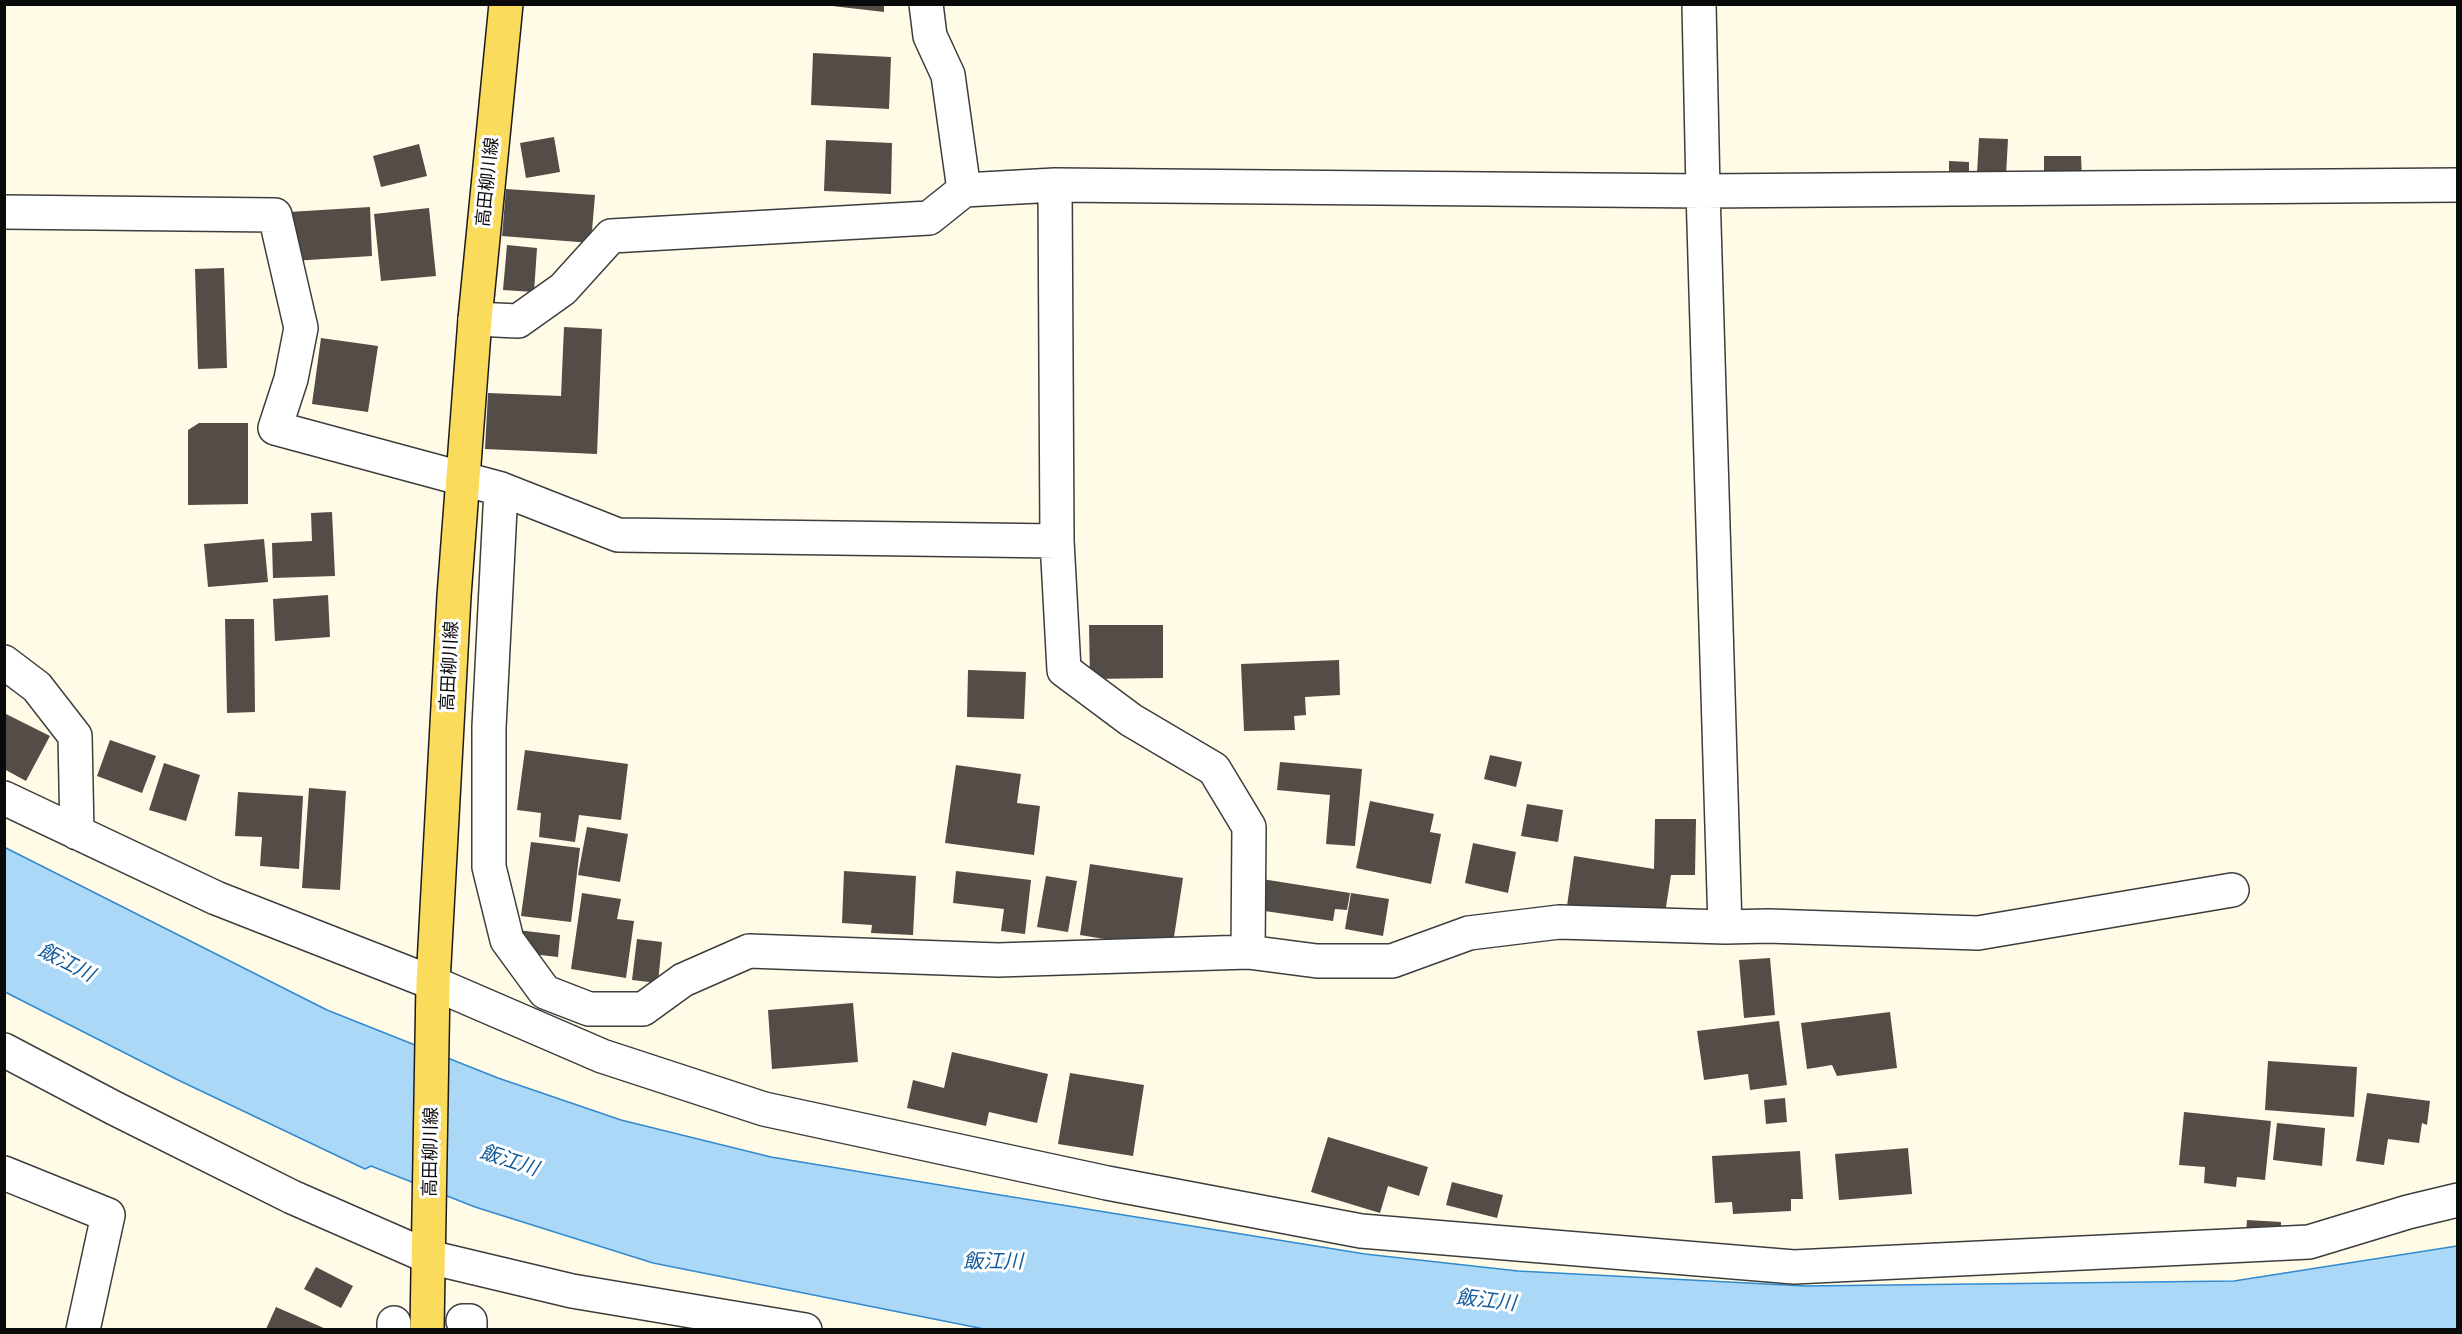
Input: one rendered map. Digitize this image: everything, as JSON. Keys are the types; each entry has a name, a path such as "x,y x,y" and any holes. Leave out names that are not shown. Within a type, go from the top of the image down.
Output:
{"main road":[{"name":"高田柳川線","path":"428,1329 433,982 454,596 475,319 506,4"}],"street":[{"path":"926,4 930,36 948,75 964,190"},
{"path":"1700,4 1703,191 1725,927"},
{"path":"475,319 518,321 562,289 611,236 929,218 964,190 1055,185 1703,191 2457,185"},
{"path":"1055,185 1057,541 1064,670 1131,720 1214,769 1249,827 1248,952"},
{"path":"4,212 275,215 301,328 291,379 275,428 463,477 501,489 618,535 1057,541"},
{"path":"501,489 489,727 489,867 507,940 545,992 589,1009 643,1009 683,980 749,951 998,960 1248,952 1317,961 1392,961 1469,933 1559,922 1978,933 2232,890"},
{"path":"4,662 37,687 75,736 77,832"},
{"path":"4,798 216,898 433,982 602,1056 764,1109 1107,1183 1361,1231 1794,1266 2309,1242 2408,1212 2457,1200"},
{"path":"4,1050 292,1197 430,1246 572,1291 804,1329"},
{"path":"4,1173 108,1215 83,1329"}],"water":[{"name":"飯江川","path":"4,847 327,1010 498,1078 621,1120 771,1157 1365,1254 1518,1271 1805,1286 2234,1281 2457,1246 2457,1329 989,1330 653,1263 475,1207 371,1166 365,1169 178,1080 5,992"}],"building":[{"path":"815,4 884,4 884,12"},
{"path":"813,53 891,57 889,109 811,105"},
{"path":"554,137 560,172 526,178 520,143"},
{"path":"1979,138 2008,139 2006,176 1977,174"},
{"path":"826,140 892,143 891,194 824,191"},
{"path":"419,144 427,176 381,187 373,156"},
{"path":"2044,156 2081,156 2082,179 2044,179"},
{"path":"1949,161 1969,162 1969,177 1949,177"},
{"path":"506,189 595,195 591,243 502,236"},
{"path":"370,207 372,256 292,261 289,212"},
{"path":"429,208 436,276 381,281 374,214"},
{"path":"507,245 537,248 534,292 503,290"},
{"path":"224,268 227,368 198,369 195,269"},
{"path":"564,327 602,329 597,454 485,449 488,393 561,396"},
{"path":"321,338 378,346 368,412 312,404"},
{"path":"199,423 248,423 248,504 188,505 188,430"},
{"path":"332,512 335,576 273,578 272,543 312,541 311,513"},
{"path":"264,539 268,582 208,587 204,544"},
{"path":"328,595 330,637 275,641 273,599"},
{"path":"225,619 254,619 255,712 227,713"},
{"path":"1089,625 1163,625 1163,678 1090,679"},
{"path":"1339,660 1340,695 1305,697 1306,715 1294,716 1295,730 1244,731 1241,664"},
{"path":"968,670 1026,672 1024,719 967,717"},
{"path":"4,713 50,736 26,781 4,769"},
{"path":"110,740 156,756 142,793 97,776"},
{"path":"525,750 628,764 621,820 579,815 575,842 539,837 541,813 517,810"},
{"path":"1490,755 1522,762 1516,787 1484,779"},
{"path":"1280,762 1362,769 1355,846 1326,844 1330,795 1277,790"},
{"path":"164,763 200,775 186,821 149,810"},
{"path":"956,765 1021,774 1017,803 1040,806 1034,855 945,843"},
{"path":"309,788 346,791 340,890 302,888"},
{"path":"238,792 303,796 299,869 260,866 262,837 235,836"},
{"path":"1370,801 1434,814 1430,832 1441,834 1431,884 1356,868"},
{"path":"1527,804 1563,810 1558,842 1521,836"},
{"path":"1655,819 1696,819 1695,875 1671,875 1663,926 1567,906 1574,856 1654,869"},
{"path":"587,827 628,834 620,882 578,875"},
{"path":"531,842 580,848 571,922 521,916"},
{"path":"1473,843 1516,852 1508,893 1465,883"},
{"path":"1090,864 1183,878 1172,950 1080,935"},
{"path":"844,871 916,876 913,935 871,933 872,925 842,923"},
{"path":"956,871 1031,880 1025,934 1001,931 1004,909 953,903"},
{"path":"1046,876 1077,881 1068,932 1037,927"},
{"path":"1262,879 1350,893 1347,910 1335,909 1333,921 1258,910"},
{"path":"582,893 621,899 617,919 634,921 626,978 571,969"},
{"path":"1351,893 1389,899 1383,936 1345,929"},
{"path":"517,930 560,935 558,957 514,952"},
{"path":"637,939 662,942 658,983 632,980"},
{"path":"1770,958 1775,1015 1744,1018 1739,960"},
{"path":"853,1003 858,1062 772,1069 768,1010"},
{"path":"1890,1012 1897,1068 1837,1076 1832,1065 1807,1069 1801,1023"},
{"path":"1779,1021 1787,1085 1750,1090 1748,1074 1704,1080 1697,1031"},
{"path":"952,1052 1048,1074 1037,1123 989,1112 986,1126 907,1108 913,1080 944,1088"},
{"path":"2268,1061 2357,1067 2354,1117 2265,1110"},
{"path":"1070,1073 1144,1085 1133,1156 1058,1144"},
{"path":"2367,1093 2430,1101 2427,1125 2422,1123 2419,1143 2388,1139 2384,1165 2356,1161"},
{"path":"1785,1098 1787,1122 1766,1124 1764,1100"},
{"path":"2184,1112 2271,1121 2265,1180 2237,1177 2236,1187 2204,1183 2205,1167 2179,1165"},
{"path":"2277,1123 2325,1128 2322,1166 2273,1160"},
{"path":"1328,1137 1428,1167 1419,1196 1388,1186 1380,1213 1311,1192"},
{"path":"1908,1148 1912,1194 1839,1200 1835,1154"},
{"path":"1800,1151 1803,1199 1791,1199 1791,1211 1733,1214 1732,1202 1715,1203 1712,1156"},
{"path":"1452,1182 1503,1195 1497,1218 1446,1205"},
{"path":"2247,1220 2281,1222 2281,1234 2246,1233"},
{"path":"316,1267 353,1286 341,1308 304,1289"},
{"path":"276,1307 326,1329 266,1329"}]}
